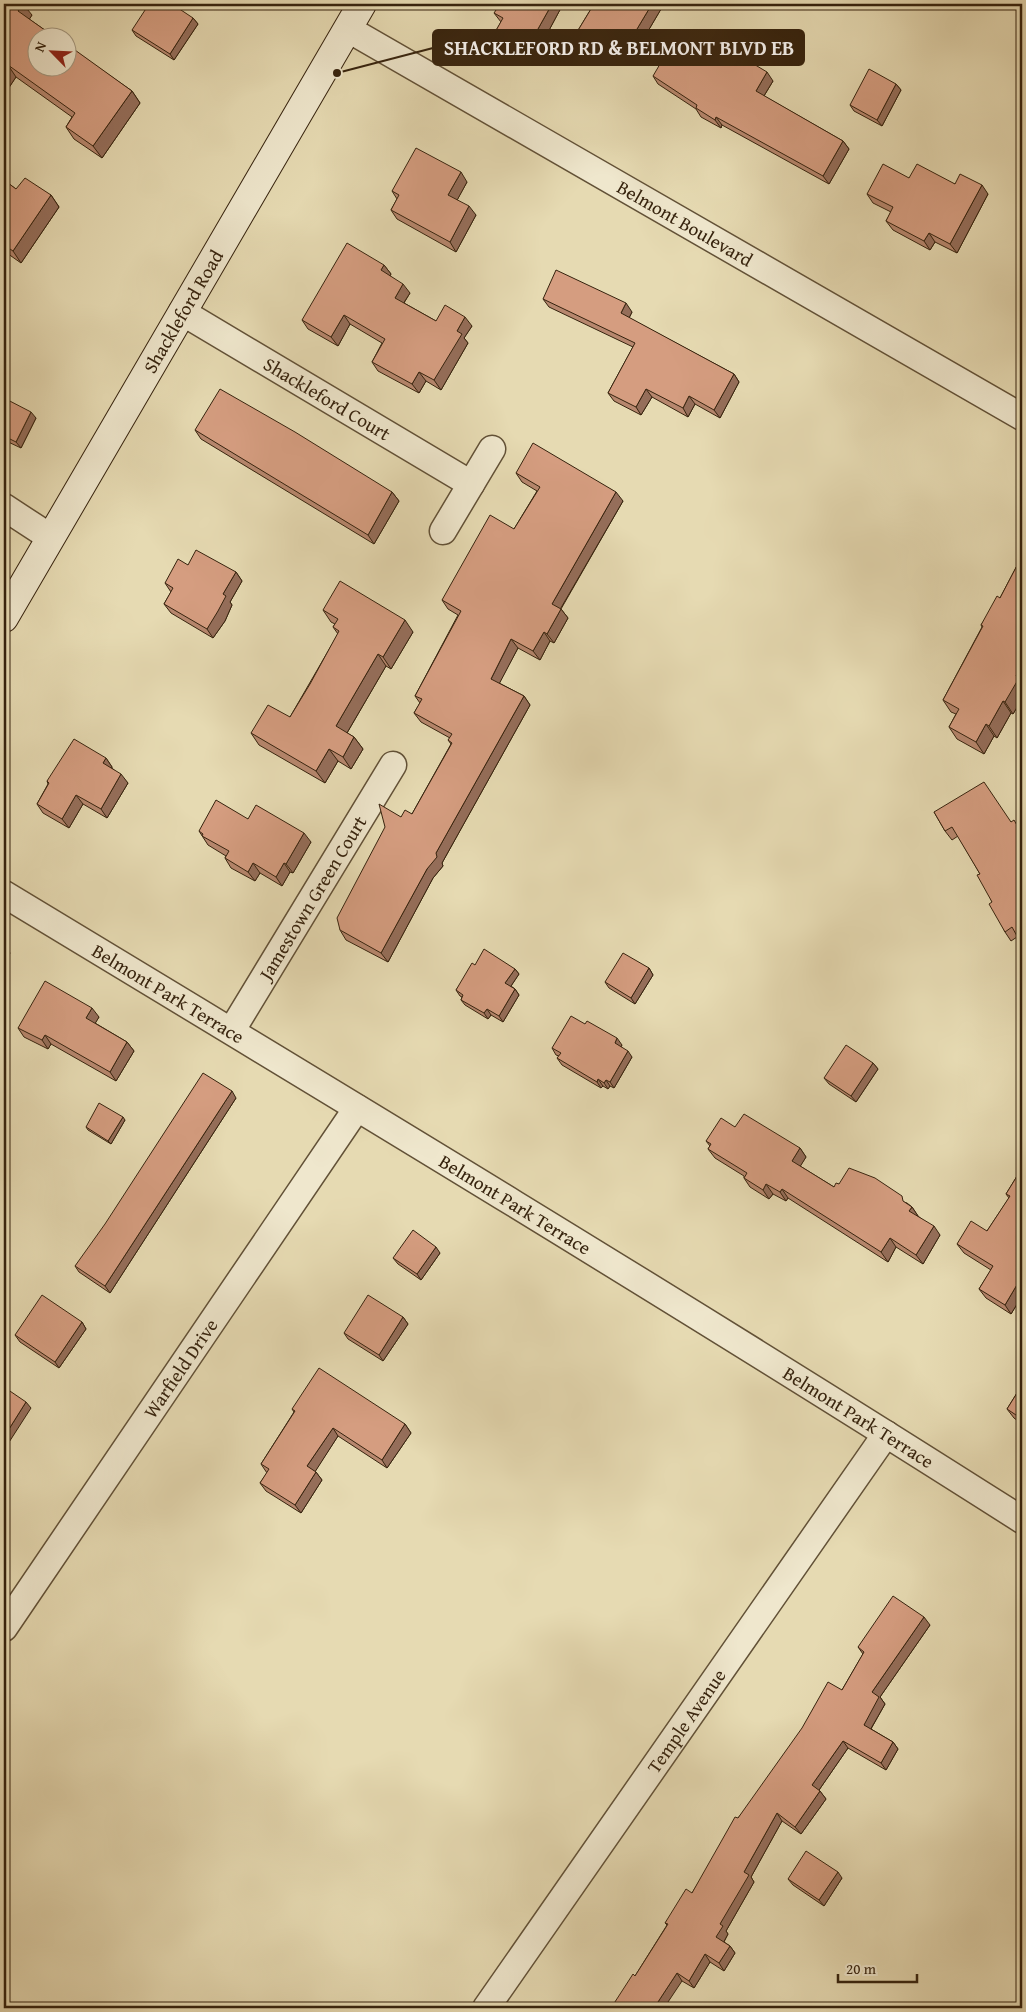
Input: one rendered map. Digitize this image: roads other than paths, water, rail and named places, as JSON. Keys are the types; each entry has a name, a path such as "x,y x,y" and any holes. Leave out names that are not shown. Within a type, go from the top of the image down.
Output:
{"street":[{"name":"Shackleford Road","path":"4,618 362,4"},
{"name":"Belmont Boulevard","path":"348,29 1022,417"},
{"name":"Shackleford Court","path":"182,312 471,484"},
{"path":"443,531 492,449"},
{"path":"4,507 50,537"},
{"name":"Jamestown Green Court","path":"232,1030 393,765"},
{"name":"Belmont Park Terrace","path":"4,894 232,1030 1022,1520"},
{"name":"Warfield Drive","path":"4,1628 357,1108"},
{"name":"Temple Avenue","path":"486,2008 886,1434"}],"place":[{"name":"SHACKLEFORD RD & BELMONT BLVD EB","path":"337,73"}]}
